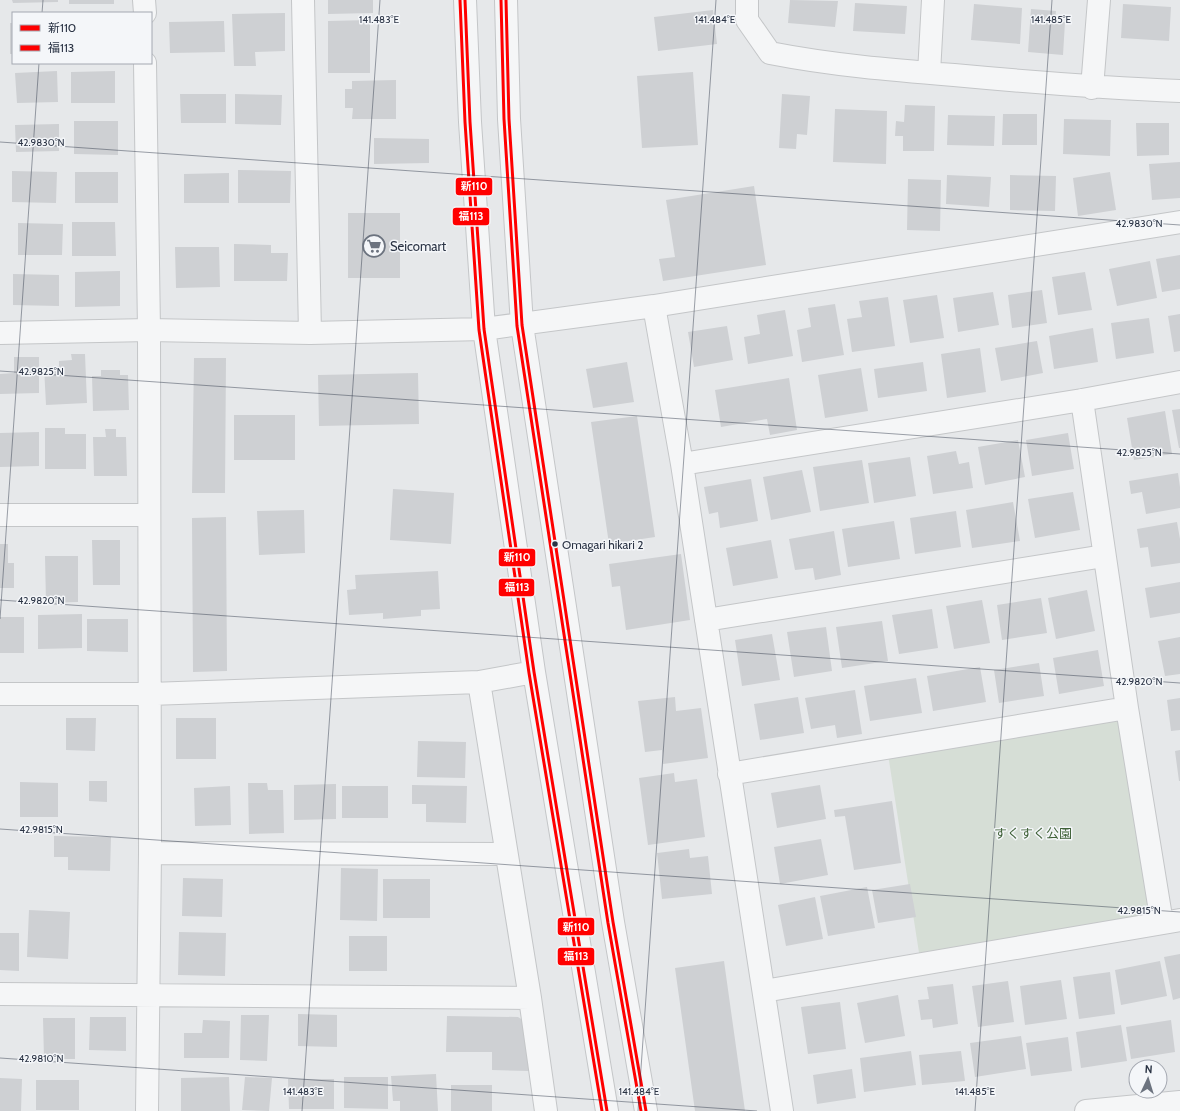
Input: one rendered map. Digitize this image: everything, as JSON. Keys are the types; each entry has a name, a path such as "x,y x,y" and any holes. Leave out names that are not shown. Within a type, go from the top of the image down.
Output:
{"street":[{"path":"144,0 145,12"},
{"path":"303,0 310,333"},
{"path":"465,0 470,122 484,329 534,672 607,1111"},
{"path":"506,0 508,119 522,325 613,922 646,1111"},
{"path":"748,0 747,20 770,53 813,62 929,73 1092,88 1180,91"},
{"path":"929,73 933,0"},
{"path":"1092,88 1099,0"},
{"path":"145,64 149,330 148,515 150,694 147,1111"},
{"path":"0,333 149,330 310,333 484,329 654,306 1180,222"},
{"path":"654,306 682,464 782,1111"},
{"path":"682,464 1082,400 1180,382"},
{"path":"764,991 1171,921 1127,708 1082,400"},
{"path":"0,515 148,515"},
{"path":"706,620 1104,556"},
{"path":"0,694 150,694 478,682 534,672"},
{"path":"478,682 530,998 546,1111"},
{"path":"729,774 1127,708"},
{"path":"150,853 506,854"},
{"path":"0,994 530,998"},
{"path":"1086,1111 1180,1102"}],"green space":[{"name":"すくすく公園","path":"1127,708 1162,923 920,959 887,748"}],"building":[{"path":"12,0 58,0 58,2 13,3"},
{"path":"69,0 114,0 114,4 69,4"},
{"path":"328,0 373,0 373,13 328,14"},
{"path":"790,0 838,1 835,27 788,23"},
{"path":"855,3 907,6 905,34 853,31"},
{"path":"974,4 1022,8 1020,44 971,40"},
{"path":"1123,4 1171,7 1169,41 1121,38"},
{"path":"1031,9 1056,11 1055,21 1065,22 1063,55 1028,52"},
{"path":"713,10 717,44 658,51 654,17"},
{"path":"285,13 285,51 255,52 256,66 234,66 232,14"},
{"path":"370,20 370,73 328,73 328,21"},
{"path":"224,21 225,52 170,53 169,22"},
{"path":"10,23 12,23 12,54 10,54"},
{"path":"57,71 58,102 17,103 15,73"},
{"path":"115,71 115,103 71,103 71,72"},
{"path":"693,72 698,145 642,148 637,76"},
{"path":"396,80 396,119 352,119 353,108 345,108 345,89 352,89 352,81"},
{"path":"180,94 226,94 226,123 181,123"},
{"path":"235,94 282,95 281,125 235,124"},
{"path":"782,94 810,96 807,135 797,134 796,149 779,148"},
{"path":"905,105 935,106 934,151 903,151 903,136 895,136 896,121 904,122"},
{"path":"835,109 887,111 886,164 833,162"},
{"path":"1003,114 1037,114 1037,145 1002,145"},
{"path":"948,115 995,116 994,146 947,145"},
{"path":"1064,119 1111,120 1110,156 1063,154"},
{"path":"74,121 118,121 118,155 74,154"},
{"path":"1136,123 1169,123 1169,155 1137,156"},
{"path":"59,124 59,151 16,152 15,125"},
{"path":"374,138 429,139 429,163 374,164"},
{"path":"1180,162 1180,198 1152,200 1149,164"},
{"path":"238,170 291,171 290,203 238,203"},
{"path":"12,171 57,172 56,203 12,202"},
{"path":"75,172 118,172 118,203 75,203"},
{"path":"1110,172 1116,210 1078,216 1073,178"},
{"path":"229,173 229,203 184,203 184,174"},
{"path":"947,175 991,177 989,207 946,204"},
{"path":"1010,175 1056,176 1055,211 1010,210"},
{"path":"908,179 941,180 940,231 907,230"},
{"path":"754,186 766,265 663,281 659,259 675,257 666,200"},
{"name":"Seicomart","path":"348,213 400,213 400,278 348,278"},
{"path":"72,222 115,222 116,256 72,256"},
{"path":"18,223 63,224 62,255 18,255"},
{"path":"234,244 271,245 271,253 288,253 287,281 234,281"},
{"path":"175,247 219,247 220,287 176,288"},
{"path":"1180,255 1180,289 1162,292 1156,259"},
{"path":"1150,261 1157,298 1117,306 1109,269"},
{"path":"120,271 120,306 75,307 75,272"},
{"path":"1085,272 1092,310 1058,315 1052,277"},
{"path":"13,274 59,275 59,306 13,305"},
{"path":"1042,290 1047,323 1012,328 1008,295"},
{"path":"993,292 999,325 958,332 953,298"},
{"path":"937,295 944,338 910,343 903,300"},
{"path":"888,297 895,346 852,352 847,319 862,317 859,301"},
{"path":"835,304 844,355 802,362 797,330 811,327 808,308"},
{"path":"785,310 793,356 748,364 744,337 760,334 757,315"},
{"path":"1180,314 1180,351 1174,352 1168,316"},
{"path":"1149,318 1154,353 1116,359 1111,323"},
{"path":"727,326 733,360 694,367 688,332"},
{"path":"1093,328 1098,362 1054,369 1049,336"},
{"path":"1037,341 1043,373 1001,381 995,348"},
{"path":"980,348 986,392 947,398 941,354"},
{"path":"71,354 85,354 87,403 46,405 44,367 59,366 59,361 72,360"},
{"path":"14,357 39,357 39,393 0,394 0,374 14,373"},
{"path":"194,358 226,358 225,493 192,493"},
{"path":"627,362 634,402 593,408 586,369"},
{"path":"923,362 927,391 878,398 874,369"},
{"path":"861,368 868,411 825,418 818,375"},
{"path":"101,370 120,370 120,375 128,375 129,410 93,411 92,376 101,376"},
{"path":"418,373 419,424 319,426 318,375"},
{"path":"789,378 797,430 770,435 767,419 721,427 715,390"},
{"path":"1180,409 1180,448 1179,448 1172,410"},
{"path":"1165,411 1172,454 1134,460 1127,418"},
{"path":"234,415 295,415 295,460 234,460"},
{"path":"637,416 655,537 609,544 591,422"},
{"path":"45,428 65,428 65,434 86,434 86,469 45,469"},
{"path":"105,429 116,429 116,437 126,437 127,476 94,476 93,437 106,437"},
{"path":"39,432 39,466 0,467 0,433"},
{"path":"1068,433 1074,469 1032,476 1026,440"},
{"path":"1018,440 1025,477 985,485 978,447"},
{"path":"956,451 959,464 969,462 973,488 933,494 927,456"},
{"path":"910,457 916,496 874,503 868,463"},
{"path":"862,460 869,503 820,511 813,467"},
{"path":"802,470 811,512 771,520 763,477"},
{"path":"1178,473 1180,508 1146,514 1142,492 1131,494 1129,481"},
{"path":"751,479 758,521 720,528 718,512 709,514 704,487"},
{"path":"393,489 454,493 451,544 390,540"},
{"path":"1073,492 1080,530 1035,538 1028,499"},
{"path":"1013,502 1020,541 972,548 966,510"},
{"path":"304,510 305,553 259,555 257,511"},
{"path":"956,511 961,547 915,554 910,518"},
{"path":"226,517 227,671 193,672 192,518"},
{"path":"894,521 900,559 848,567 842,529"},
{"path":"1177,522 1180,539 1180,563 1151,567 1148,547 1140,548 1137,529"},
{"path":"834,531 841,575 815,580 813,568 795,570 789,539"},
{"path":"92,540 120,540 120,585 93,585"},
{"path":"771,540 778,578 733,586 726,548"},
{"path":"0,544 8,544 8,563 14,563 14,588 0,588"},
{"path":"681,554 690,620 626,630 620,586 612,587 609,564"},
{"path":"45,556 78,556 78,602 46,603"},
{"path":"438,571 440,609 421,610 421,616 383,619 383,613 349,615 347,590 356,589 355,575"},
{"path":"1180,582 1180,613 1150,618 1145,588"},
{"path":"1087,590 1095,631 1056,639 1048,598"},
{"path":"1041,598 1047,633 1002,640 997,605"},
{"path":"982,600 990,643 954,649 946,606"},
{"path":"932,609 938,648 899,654 892,615"},
{"path":"82,614 82,648 38,649 38,615"},
{"path":"0,617 24,617 24,653 0,653"},
{"path":"87,619 128,619 128,652 87,651"},
{"path":"882,621 888,661 842,668 836,627"},
{"path":"826,627 832,671 794,677 787,632"},
{"path":"772,634 780,680 742,686 735,640"},
{"path":"1180,637 1180,674 1165,676 1158,641"},
{"path":"1098,650 1104,686 1059,694 1053,658"},
{"path":"1039,663 1044,696 999,703 994,670"},
{"path":"980,667 986,702 933,711 927,676"},
{"path":"916,678 922,713 870,721 864,686"},
{"path":"855,690 862,734 837,738 835,725 811,729 805,698"},
{"path":"675,697 676,711 701,708 708,758 663,764 662,750 645,752 638,701"},
{"path":"798,697 804,733 760,740 754,704"},
{"path":"1180,698 1180,730 1171,731 1167,700"},
{"path":"66,718 96,718 95,751 66,750"},
{"path":"176,718 216,718 216,759 176,759"},
{"path":"418,741 466,742 465,778 417,777"},
{"path":"1180,750 1180,781 1179,781 1175,751"},
{"path":"674,773 675,782 697,779 705,837 648,845 639,778"},
{"path":"89,781 107,781 107,802 89,801"},
{"path":"20,782 58,783 58,817 20,817"},
{"path":"248,783 267,783 268,790 283,790 284,833 249,834"},
{"path":"336,784 336,819 294,820 294,785"},
{"path":"412,785 467,786 466,823 426,822 426,804 412,804"},
{"path":"820,785 826,819 777,828 771,793"},
{"path":"230,786 231,825 195,826 194,788"},
{"path":"342,786 388,786 388,818 342,818"},
{"path":"892,801 901,863 854,870 845,816 835,817 834,810"},
{"path":"54,836 111,837 110,871 68,870 68,857 54,857"},
{"path":"821,839 828,875 780,884 774,847"},
{"path":"689,849 690,858 708,856 712,894 662,899 657,853"},
{"path":"341,868 378,869 377,921 340,920"},
{"path":"183,878 223,879 222,917 182,916"},
{"path":"383,879 430,879 430,918 383,918"},
{"path":"910,884 916,917 878,923 872,890"},
{"path":"867,887 875,928 828,936 820,896"},
{"path":"815,897 823,939 786,946 778,905"},
{"path":"29,910 70,912 68,959 27,957"},
{"path":"179,932 226,933 225,976 178,975"},
{"path":"0,933 19,933 19,971 0,970"},
{"path":"349,936 387,936 387,971 349,971"},
{"path":"1180,954 1180,998 1173,1000 1164,957"},
{"path":"724,961 745,1111 695,1111 675,968"},
{"path":"1160,961 1167,996 1121,1005 1115,970"},
{"path":"1110,972 1115,1014 1079,1019 1073,977"},
{"path":"1061,980 1067,1019 1025,1025 1020,986"},
{"path":"1008,981 1014,1022 978,1027 972,986"},
{"path":"953,984 958,1024 933,1028 932,1019 921,1020 918,1000 929,999 927,987"},
{"path":"898,995 905,1036 865,1043 857,1003"},
{"path":"840,1002 846,1049 808,1054 801,1007"},
{"path":"298,1014 337,1015 337,1047 298,1046"},
{"path":"241,1015 269,1015 267,1061 240,1060"},
{"path":"447,1016 518,1017 526,1022 525,1045 529,1045 529,1071 492,1070 492,1052 446,1052"},
{"path":"90,1017 126,1017 126,1051 89,1050"},
{"path":"43,1018 75,1018 75,1059 44,1059"},
{"path":"203,1020 230,1021 229,1058 184,1058 184,1033 202,1033"},
{"path":"1171,1020 1175,1052 1131,1059 1126,1027"},
{"path":"1121,1025 1127,1061 1081,1068 1076,1032"},
{"path":"1021,1036 1026,1069 975,1077 970,1043"},
{"path":"1068,1037 1072,1071 1031,1076 1026,1043"},
{"path":"911,1051 916,1085 864,1092 860,1058"},
{"path":"961,1051 965,1081 922,1085 919,1055"},
{"path":"852,1069 856,1098 817,1104 813,1075"},
{"path":"436,1074 438,1111 400,1111 400,1101 393,1101 391,1076"},
{"path":"229,1077 230,1111 181,1111 181,1078"},
{"path":"245,1077 272,1078 269,1111 242,1110"},
{"path":"344,1077 388,1077 388,1109 344,1108"},
{"path":"0,1078 22,1079 21,1111 0,1111"},
{"path":"288,1079 334,1079 334,1109 289,1109"},
{"path":"36,1080 79,1080 79,1110 36,1110"},
{"path":"451,1085 492,1085 492,1111 451,1111"}],"transit line":[{"name":"福113","path":"460,0 465,122 479,330 529,673 602,1111"},
{"name":"新110","path":"465,0 470,122 484,329 534,672 607,1111"},
{"name":"福113","path":"501,0 504,119 517,326 608,923 641,1111"},
{"name":"新110","path":"506,0 509,119 522,325 613,922 646,1111"}],"place":[{"name":"Seicomart","path":"374,246"},
{"name":"Omagari hikari 2","path":"555,544"}]}
